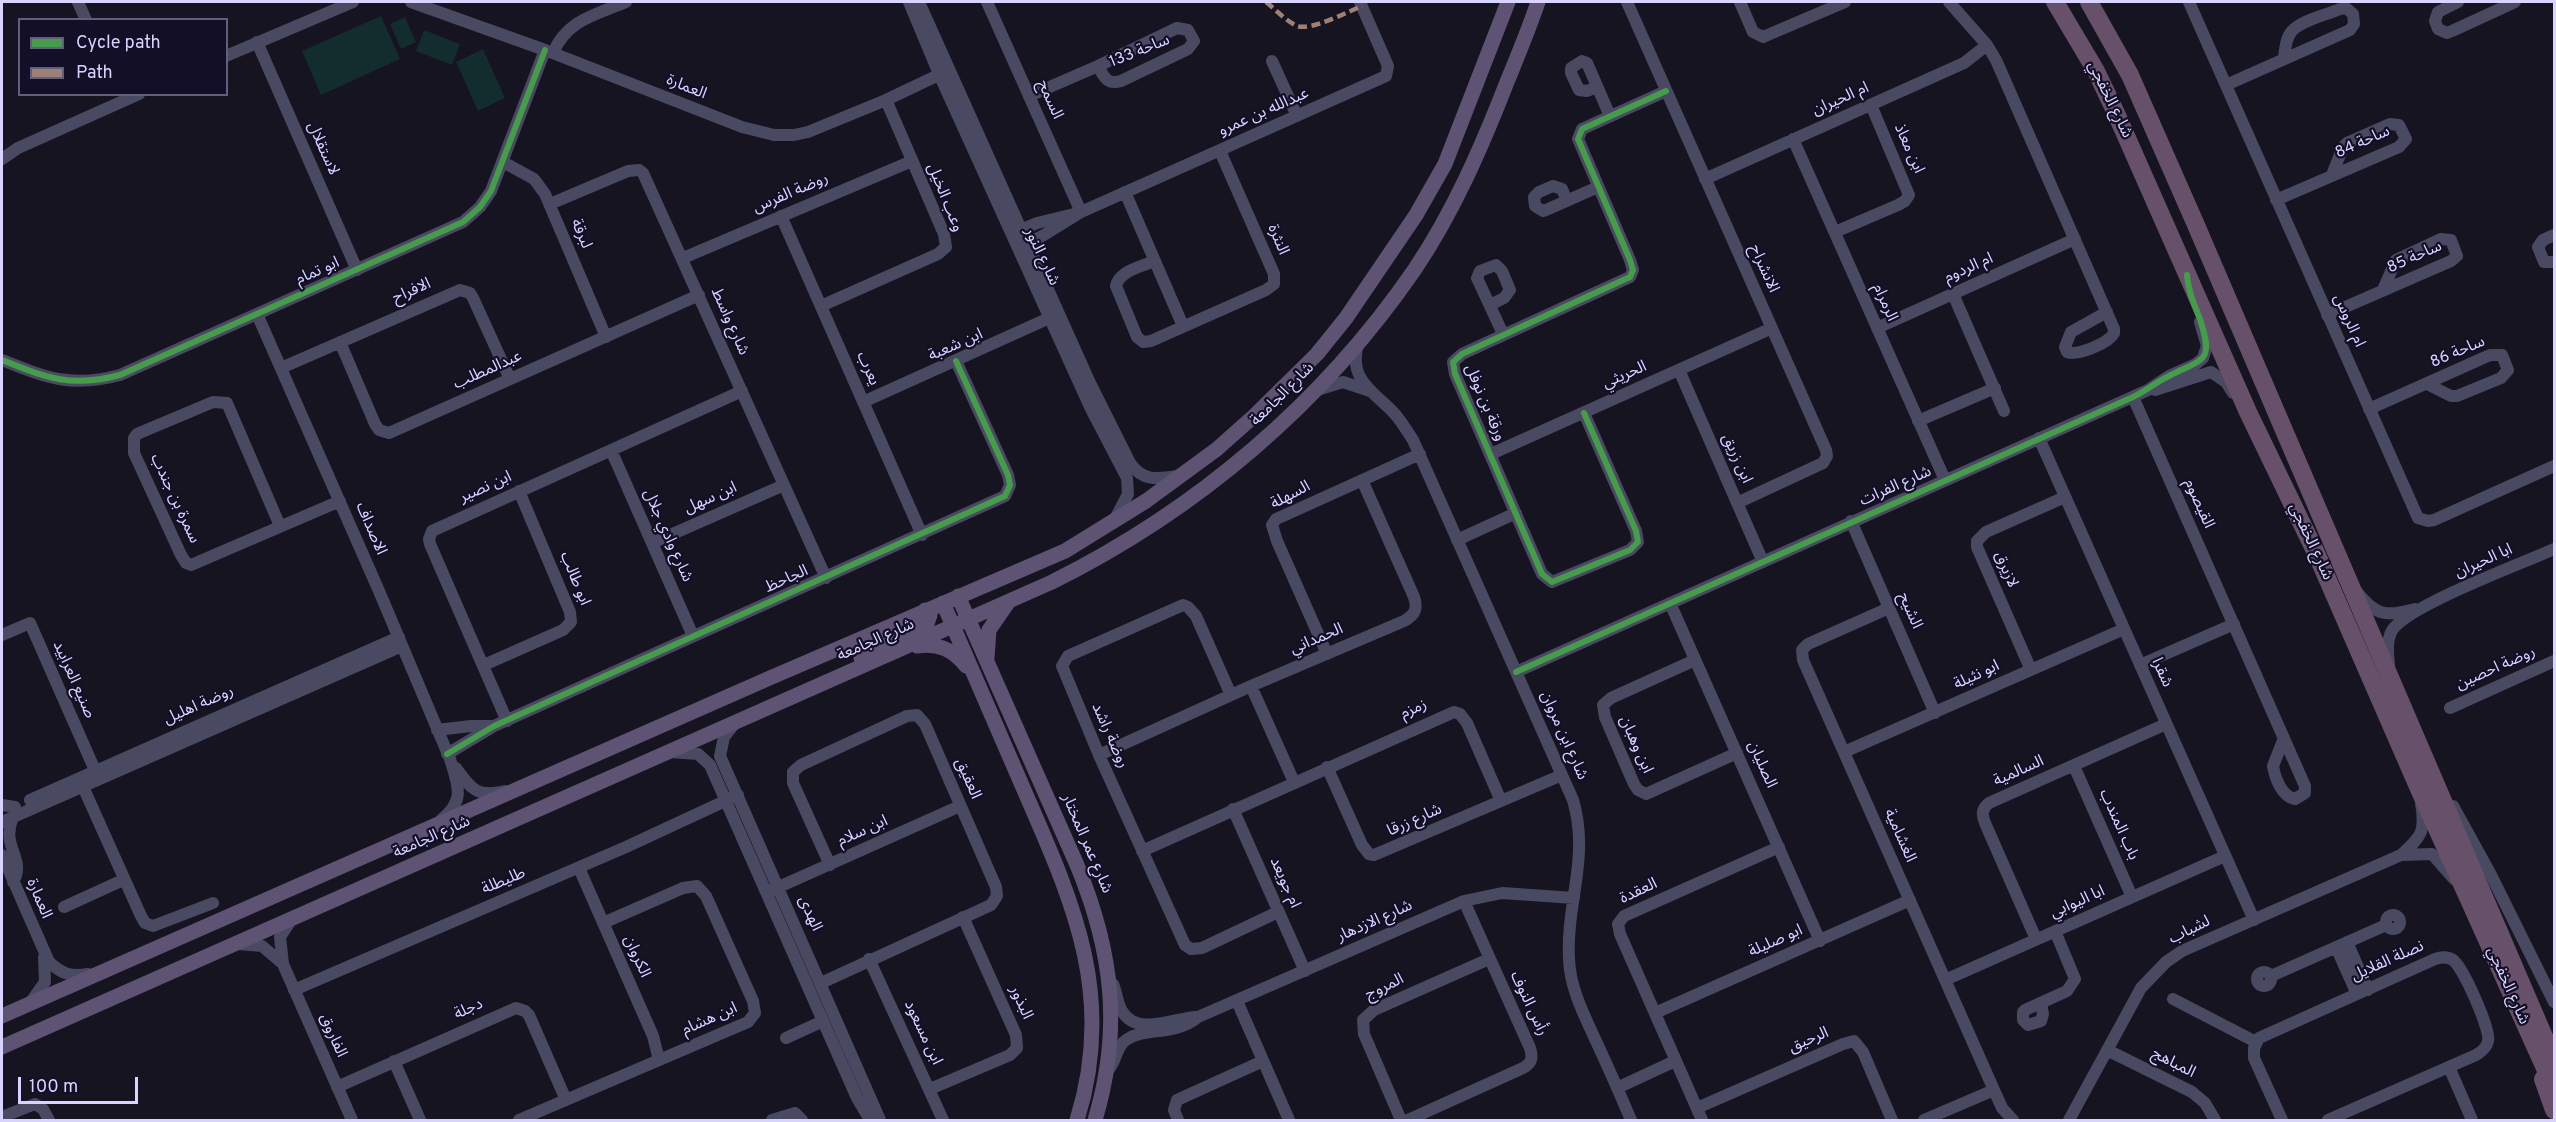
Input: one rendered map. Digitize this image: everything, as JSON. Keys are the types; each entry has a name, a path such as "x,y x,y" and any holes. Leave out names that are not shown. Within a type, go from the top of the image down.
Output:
{"highway":[{"name":"شارع الخفجي","path":"2055,2 2096,71 2248,412 2317,555 2465,893 2554,1088"},
{"name":"شارع الخفجي","path":"2089,2 2130,75 2472,863 2504,945 2554,1060"},
{"path":"2472,863 2554,1030"},
{"path":"2526,1029 2554,1110"}],"main road":[{"name":"شارع الجامعة","path":"2,1047 953,626 962,607 1083,550 1091,544 1097,533 1183,475 1223,444 1317,354 1347,318 1421,207 1444,164 1508,2"},
{"name":"شارع الجامعة","path":"8,1013 925,610 943,603 962,607 1011,600 1084,566 1160,520 1208,487 1252,450 1315,390 1358,344 1416,268 1452,207 1483,143 1538,2"},
{"path":"988,667 986,646 989,630 996,617 1011,600"},
{"path":"943,603 1064,882 1083,939 1090,986 1092,1040 1088,1077 1077,1120"},
{"name":"شارع عمر المختار","path":"962,607 1084,884 1101,932 1109,976 1110,1031 1107,1071 1095,1120"},
{"path":"841,676 859,659 927,624 930,615 925,610"},
{"path":"905,648 925,645 941,646 957,656 975,678"}],"street":[{"path":"78,2 85,18"},
{"path":"228,55 353,2"},
{"name":"العمارة","path":"411,2 549,51 742,127 774,135 794,135 807,132 886,100 944,72"},
{"name":"ابو تمام","path":"2,360 62,381 101,380 120,375 463,222 485,201 549,51 571,26 626,2"},
{"name":"شارع النور","path":"909,2 944,72 1055,316 1109,424 1135,470 1150,479 1183,475"},
{"name":"شارع النور","path":"919,2 944,72"},
{"name":"السمح","path":"987,2 1081,212"},
{"name":"الانشراح","path":"1627,2 1827,456 1825,461 1818,466 1737,502"},
{"path":"1740,2 1753,32 1763,37 1845,2"},
{"path":"1949,2 1987,45 2106,312"},
{"name":"ام الروس","path":"2189,2 2416,514 2424,521 2434,520 2554,466"},
{"path":"2458,2 2438,12 2435,21 2438,29 2451,32 2515,2"},
{"name":"عبدالله بن عمرو","path":"1022,246 1081,212 1384,77 1388,73 1388,66 1365,3"},
{"path":"2226,84 2350,30 2354,24 2353,14 2346,8 2340,9 2298,26 2288,39 2284,58"},
{"name":"ساحة 133","path":"1029,96 1177,28 1188,30 1192,34 1194,41 1188,49 1121,81 1113,83 1107,81 1098,66"},
{"name":"لاستقلال","path":"257,42 357,270"},
{"name":"ام الحيران","path":"1705,179 1964,63 1987,45"},
{"path":"1272,61 1297,116"},
{"path":"1597,87 1610,116"},
{"name":"ورقة بن نوفل","path":"1584,413 1638,537 1635,546 1557,581 1549,581 1542,574 1452,366 1458,356 1622,282 1632,274 1630,260 1578,139 1582,129 1666,91"},
{"path":"2,159 18,148 124,98"},
{"name":"وعب الخيل","path":"821,306 938,254 946,247 944,234 886,100"},
{"name":"ابن معاذ","path":"1835,232 1898,205 1909,195 1870,105"},
{"name":"ساحة 84","path":"2276,200 2403,144 2406,139 2403,129 2400,125 2390,124 2347,143 2343,147 2332,175"},
{"name":"الرمرام","path":"1794,139 1945,480"},
{"name":"النثرة","path":"1155,261 1119,277 1116,286 1137,337 1143,342 1150,341 1266,290 1274,284 1275,279 1220,151"},
{"name":"روضة الفرس","path":"683,258 912,161"},
{"name":"لبرقة","path":"502,162 539,184 550,204 606,337"},
{"name":"شارع واسط","path":"550,204 628,171 639,170 646,178 826,578"},
{"path":"1567,201 1598,187"},
{"path":"1125,192 1183,326"},
{"name":"عبدالله بن عمرو","path":"1016,232 1081,212"},
{"name":"يعرب","path":"781,216 922,535"},
{"path":"2554,235 2540,243 2538,247 2544,261 2554,262"},
{"name":"ام الردوم","path":"1877,328 2075,239"},
{"name":"ساحة 85","path":"2327,315 2451,261 2457,256 2454,244 2451,240 2441,239 2402,256 2393,264 2383,290"},
{"name":"شارع الفرات","path":"1516,672 2133,397 2169,376 2196,364 2206,352 2205,336 2188,288 2187,275"},
{"name":"الافراح","path":"281,368 454,292 465,291 474,298 510,380"},
{"path":"1953,294 2004,411"},
{"name":"عبدالمطلب","path":"340,342 375,424 385,433 699,295"},
{"path":"1490,306 1503,334"},
{"name":"الاصداف","path":"257,314 400,641 458,787 457,804 452,812 428,830"},
{"name":"شارع النور","path":"1055,316 1091,409 1128,483 1126,499 1112,524"},
{"name":"ابن شعبة","path":"863,402 1055,316"},
{"name":"الحريثي","path":"1491,454 1772,328"},
{"name":"شارع ابن مروان","path":"1358,344 1355,367 1370,391 1404,425 1420,454 1573,800 1580,832 1580,856 1569,958 1571,977 1578,999 1631,1120"},
{"name":"ساحة 86","path":"2369,409 2496,353 2502,355 2507,364 2508,370 2500,378 2457,396 2447,394 2427,384"},
{"name":"الجاحظ","path":"448,757 494,726 1005,496 1010,485 956,361"},
{"name":"ابن زريق","path":"1679,370 1763,562"},
{"name":"شارع الفرات","path":"2148,390 2211,372 2226,382 2236,399 2248,412"},
{"name":"شارع ابن مروان","path":"1315,390 1344,382 1370,391"},
{"path":"1918,421 1995,388"},
{"name":"ابن نصير","path":"507,721 430,544 429,534 436,528 742,392"},
{"name":"القيصوم","path":"2133,397 2284,738"},
{"name":"سمرة بن جندب","path":"280,526 227,403 213,402 137,434 134,438 134,453 186,563 197,564 340,501"},
{"name":"شقرا","path":"2039,438 2254,920"},
{"name":"شارع وادي جلال","path":"611,450 693,636"},
{"name":"السهلة","path":"1327,654 1272,525 1276,519 1420,454"},
{"name":"الحمداني","path":"1099,755 1409,618 1417,607 1414,597 1362,480"},
{"name":"ابن سهل","path":"652,543 784,485"},
{"name":"ابو طالب","path":"484,665 563,630 571,622 570,612 519,491"},
{"name":"لازيرق","path":"2031,670 1977,547 1977,541 1986,532 2065,497"},
{"path":"1457,540 1516,513"},
{"name":"الشيح","path":"1851,522 1935,713"},
{"name":"ابا الحيران","path":"2390,677 2390,636 2400,623 2427,606 2554,549"},
{"name":"ابا الحيران","path":"2351,583 2373,608 2388,615 2427,606"},
{"name":"الصليان","path":"1670,603 1820,941"},
{"name":"روضة راشد","path":"1231,695 1193,610 1183,605 1068,656 1063,662 1063,671 1181,940 1191,950 1202,948 1278,912"},
{"name":"الغشامية","path":"1889,608 1808,644 1803,650 1803,660 2002,1108 2013,1120"},
{"name":"صنيع العرابيد","path":"2,635 30,623 97,775"},
{"path":"2140,665 2234,624"},
{"name":"ابو نثيلة","path":"1844,752 2124,629"},
{"name":"روضة اهليل","path":"8,815 400,641"},
{"name":"ابن وهبان","path":"1695,660 1611,699 1603,705 1605,717 1634,784 1641,793 1653,792 1737,753"},
{"name":"روضة احصين","path":"2450,708 2554,661"},
{"path":"1251,686 1294,782"},
{"name":"زمزم","path":"1142,851 1454,712 1460,714 1467,723 1501,801"},
{"name":"العقيق","path":"821,983 991,905 998,892 923,721 915,714 801,765 793,772 793,783 830,865"},
{"name":"الهدى","path":"735,723 724,737 720,750 880,1120"},
{"name":"السالمية","path":"2036,939 1985,823 1983,811 1989,803 2166,724"},
{"name":"الجاحظ","path":"437,730 494,726"},
{"name":"الهدى","path":"669,752 693,753 707,761 849,1081 870,1120"},
{"name":"الاصداف","path":"448,757 469,786 479,793 495,793 534,783"},
{"name":"باب المندب","path":"2074,766 2132,897"},
{"name":"شارع زرقا","path":"1327,767 1362,845 1369,854 1374,855 1381,855 1562,775"},
{"path":"81,782 123,880 141,916 149,926 158,925 213,903"},
{"name":"شارع الخفجي","path":"2437,782 2474,842 2554,1002"},
{"name":"لشباب","path":"2069,1120 2140,988 2159,969 2182,951 2401,855 2421,837 2423,813 2419,789"},
{"name":"طليطلة","path":"294,990 579,868 738,795"},
{"path":"2,805 8,815 8,832 18,871 13,882"},
{"name":"ابن سلام","path":"766,893 960,806"},
{"name":"ام جويعد","path":"1233,809 1305,971"},
{"name":"العقدة","path":"1702,1120 1618,929 1620,919 1779,847"},
{"name":"لشباب","path":"2401,855 2432,854 2465,893"},
{"name":"العمارة","path":"2,855 44,955 46,973 43,987 32,1001 8,1013"},
{"name":"ابا اليوابي","path":"1945,980 2225,856"},
{"name":"الكروان","path":"579,868 652,1036 659,1060"},
{"path":"64,907 123,880"},
{"name":"ابن هشام","path":"519,1120 748,1022 755,1013 753,1001 705,896 697,886 683,888 603,923"},
{"name":"شارع الازدهار","path":"1107,1071 1115,1062 1119,1047 1127,1039 1179,1028 1197,1017 1464,901 1494,893 1575,898"},
{"name":"ابو صليلة","path":"1655,1013 1910,900"},
{"name":"رأس النوف","path":"1408,1120 1530,1063 1530,1048 1464,901"},
{"name":"البذور","path":"930,1089 1010,1055 1017,1048 1016,1035 963,916"},
{"name":"الفاروق","path":"292,919 280,937 283,964 352,1120"},
{"path":"2271,976 2386,925"},
{"path":"2041,1003 2067,990 2074,979 2055,931"},
{"name":"الفاروق","path":"236,944 262,946 283,964"},
{"path":"2342,945 2362,992"},
{"name":"العمارة","path":"44,955 57,970 72,976 103,971"},
{"name":"نصلة القلايل","path":"2256,1042 2261,1037 2435,959 2444,957 2456,962 2486,1025 2489,1038 2487,1045 2480,1053 2328,1120"},
{"name":"ابن مسعود","path":"869,959 943,1120"},
{"name":"المروج","path":"1401,1120 1364,1034 1363,1020 1374,1010 1489,959"},
{"name":"شارع الازدهار","path":"1109,976 1122,1011 1137,1023 1155,1024 1197,1017"},
{"path":"2173,999 2256,1042 2254,1058 2282,1120"},
{"path":"1237,1001 1289,1120"},
{"name":"دجلة","path":"337,1087 511,1009 521,1008 528,1015 566,1100"},
{"path":"786,1038 823,1021"},
{"name":"الرحيق","path":"1697,1108 1854,1041 1863,1052 1893,1120"},
{"name":"المباهج","path":"2107,1050 2192,1092 2205,1103 2215,1120"},
{"path":"1178,1120 1174,1110 1178,1100 1263,1060"},
{"path":"394,1061 420,1120"},
{"path":"1617,1088 1675,1061"},
{"path":"2449,1067 2472,1120"},
{"path":"849,1081 862,1075"},
{"path":"1924,1120 1994,1090"},
{"path":"2,1117 35,1104 43,1109 49,1120"},
{"path":"772,1120 795,1113 802,1120"}],"green space":[{"path":"381,16 400,59 321,95 302,51"},
{"path":"405,17 416,42 401,49 390,24"},
{"path":"424,30 460,44 452,65 416,51"},
{"path":"483,49 505,98 478,111 456,62"}],"marked path":[{"path":"1266,2 1289,21 1303,27 1320,23 1362,6"}],"cycle path":[{"path":"2,360 46,376 73,381 103,379 120,375 463,222 480,207 491,191 545,50"},
{"path":"1584,413 1636,531 1638,542 1630,550 1552,582 1542,574 1455,374 1453,362 1462,354 1630,277 1633,270 1630,260 1578,139 1582,129 1666,91"},
{"path":"1516,672 2133,397 2164,378 2198,362 2206,352 2206,344 2187,275"},
{"path":"447,754 494,726 1005,496 1010,485 1008,475 956,361"}]}
